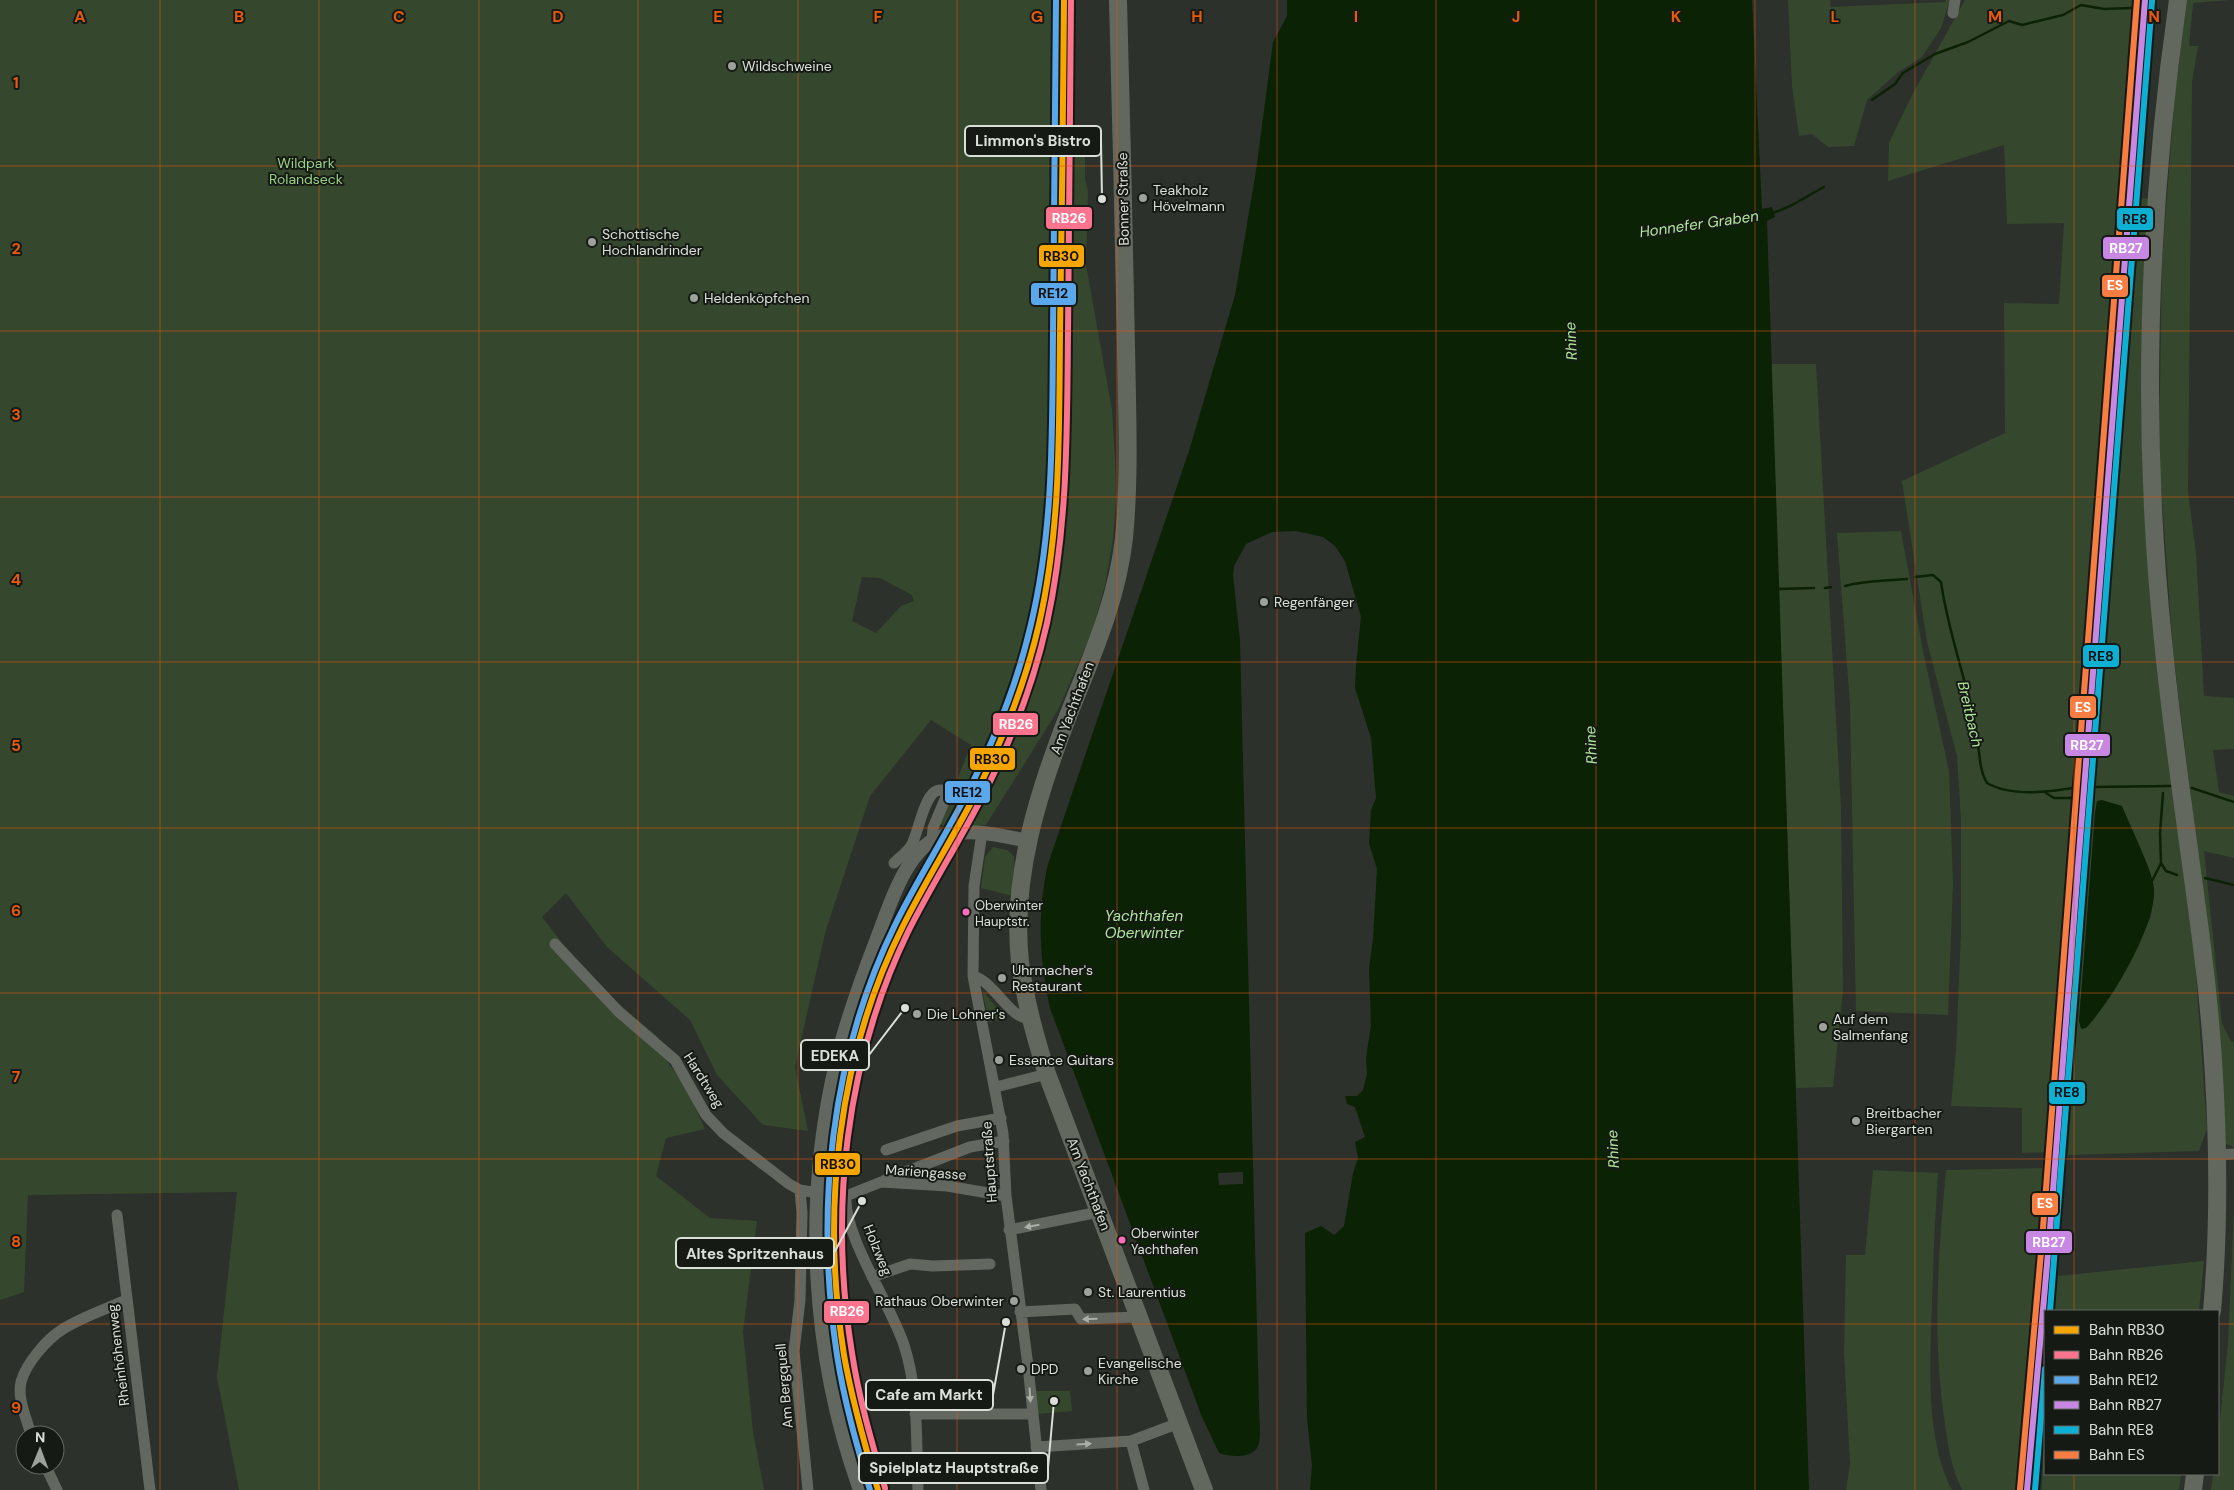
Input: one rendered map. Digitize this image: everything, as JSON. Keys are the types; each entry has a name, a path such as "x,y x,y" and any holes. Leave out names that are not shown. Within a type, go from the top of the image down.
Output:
{"main road":[{"name":"Bonner Straße","path":"1118,0 1126,398"},
{"path":"2169,0 2169,65"},
{"path":"2178,0 2162,122 2151,299 2153,510 2164,650 2203,958 2212,1062 2216,1155 2215,1282 2212,1310"},
{"name":"Am Yachthafen","path":"1126,398 1126,516 1115,588 1104,624 1035,809 1028,841 1021,898 1020,959 1030,1018 1047,1074 1204,1490"},
{"path":"2193,1490 2195,1475"}],"street":[{"path":"1953,13 1955,0"},
{"path":"894,863 910,847 932,792 941,790 945,792 946,797 933,828 932,841"},
{"path":"860,1490 835,1406 823,1335 817,1262 818,1193 828,1105 847,1024 867,964 912,859 932,841 946,835 982,834 1028,841"},
{"name":"Hauptstraße","path":"982,834 973,894 973,976 975,997 1001,1118 1004,1141 1006,1196 1028,1366 1041,1490"},
{"name":"Hardtweg","path":"555,944 619,1012 675,1060 706,1115 722,1133 800,1190 818,1193"},
{"path":"973,976 988,984 1021,1017 1030,1018"},
{"path":"996,1088 1047,1074"},
{"path":"886,1150 957,1126 1001,1118"},
{"path":"880,1182 970,1147 1004,1141"},
{"path":"2216,1155 2234,1154"},
{"name":"Mariengasse","path":"846,1196 880,1182 947,1186 1006,1196"},
{"name":"Am Bergquell","path":"800,1190 802,1213 800,1300 794,1351 808,1490"},
{"name":"Holzweg","path":"846,1196 848,1214 872,1277 895,1321 904,1346 915,1414 918,1490"},
{"path":"1010,1230 1099,1212"},
{"name":"Rheinhöhenweg","path":"117,1215 150,1490"},
{"path":"872,1277 910,1264 941,1266 990,1264"},
{"path":"28,1425 21,1397 21,1383 26,1371 42,1349 63,1329 126,1300"},
{"path":"1020,1307 1075,1309 1081,1319 1139,1317"},
{"path":"915,1414 1032,1414"},
{"path":"1036,1447 1131,1441 1179,1423"},
{"path":"1131,1441 1144,1490"},
{"path":"50,1475 57,1490"}],"green space":[{"name":"Wildpark Rolandseck","path":"0,0 1055,0 1050,449 1045,532 1033,613 1023,654 1007,700 978,765 945,829 940,822 971,745 931,720 870,796 825,933 795,1067 808,1131 763,1125 717,1075 690,1020 607,947 566,893 542,917 591,980 658,1037 669,1064 686,1087 705,1129 666,1138 656,1176 710,1218 757,1221 743,1332 753,1432 764,1490 239,1490 217,1377 237,1192 28,1195 24,1292 0,1300","holes":["862,577 880,578 912,595 914,601 901,606 876,633 852,621"]},
{"path":"1788,0 1830,0 1831,7 1945,2 1946,0 1949,0 1949,3 1941,28 1922,57 1897,73 1867,100 1854,146 1828,147 1812,134 1799,136 1792,86"},
{"path":"1965,0 2142,0 2073,809 2049,1152 2022,1153 2022,1108 1951,1106 1956,1050 1961,932 1961,820 1957,756 1927,642 1902,481 2005,433 2004,303 2059,304 2064,223 2007,224 2004,145 1888,181 1889,143 1912,95"},
{"path":"2187,0 2230,0 2193,3 2189,46 2198,46 2192,82 2188,492 2196,553 2204,696 2234,698 2234,749 2213,750 2219,792 2234,796 2234,858 2204,851 2222,1024 2231,1041 2234,1042 2234,1147 2223,1143 2197,847 2173,650 2159,457 2162,261 2175,93"},
{"path":"1067,120 1074,120 1074,130 1094,130 1094,140 1085,151 1085,180 1088,191 1086,265 1112,410 1116,501 1113,539 1105,585 1092,632 1058,710 986,825 963,827 1005,745 1021,702 1047,612 1057,554 1063,463"},
{"path":"2141,198 2151,199 2146,514 2149,584 2163,715 2195,961 2207,1129 2199,1151 2068,1155 2084,916","holes":["2097,801 2154,890 2151,917 2126,970 2079,1021"]},
{"path":"1771,364 1816,364 1841,808 1843,991 1833,1087 1796,1088"},
{"path":"1901,531 1923,651 1949,771 1953,883 1948,1015 1856,1011 1850,704 1837,533"},
{"path":"993,847 1007,850 1014,856 1013,896 981,888 985,857"},
{"path":"983,994 985,994 1004,1016 989,1023"},
{"path":"2047,1168 2017,1490 1962,1490 1953,1466 1946,1433 1941,1393 1937,1329 1939,1265 1946,1170"},
{"path":"1873,1170 1938,1173 1931,1328 1931,1400 1937,1448 1943,1470 1952,1490 1846,1490 1850,1464 1844,1353 1846,1255 1865,1255"},
{"path":"2234,1207 2234,1490 2211,1490 2213,1475 2219,1475 2219,1428 2228,1344"},
{"path":"2204,1261 2199,1310 2054,1310 2058,1276"},
{"path":"1035,1391 1070,1391 1072,1411 1038,1414"},
{"path":"2044,1439 2044,1475 2181,1475 2179,1490 2042,1490"}],"water":[{"path":"1287,0 1752,0 1762,209 1772,207 1775,217 1767,221 1809,1490 1310,1490 1312,1466 1307,1418 1305,1233 1321,1226 1334,1235 1344,1226 1353,1173 1358,1158 1355,1142 1365,1137 1355,1107 1347,1104 1345,1096 1357,1096 1363,1090 1367,1074 1366,1058 1371,1025 1369,969 1373,939 1377,869 1369,843 1371,810 1376,798 1371,738 1355,688 1361,617 1345,561 1335,546 1323,537 1296,531 1272,532 1246,544 1234,566 1233,575 1240,640 1260,1429 1257,1448 1247,1455 1229,1456 1219,1453 1202,1417 1050,1008 1046,989 1041,936 1042,901 1048,864 1189,451 1235,295 1256,171 1273,42 1287,16"},
{"path":"2102,800 2122,806 2149,870 2154,888 2153,904 2140,942 2119,982 2096,1016 2086,1028 2081,1029 2079,1021 2095,812 2097,801"}],"pier":[{"path":"1243,1172 1243,1184 1219,1185 1218,1173"}],"waterway":[{"name":"Honnefer Graben","path":"1872,100 1895,84 1903,73 1935,54 1968,42 2009,21 2022,25 2063,15 2081,5 2104,9 2132,8"},
{"name":"Honnefer Graben","path":"1772,213 1792,205 1824,187"},
{"name":"Breitbach","path":"1915,577 1933,575 1941,582 1948,620 1972,712 1982,771 1987,783 2019,792 2044,792 2078,787"},
{"name":"Breitbach","path":"1845,586 1907,579"},
{"path":"1825,588 1831,587"},
{"name":"Breitbach","path":"1776,589 1814,588"},
{"name":"Breitbach","path":"2093,787 2171,786"},
{"path":"2192,788 2234,802"},
{"path":"2046,793 2054,798 2078,798"},
{"path":"2152,881 2161,863 2160,833 2163,793"},
{"path":"2161,863 2166,871 2177,875"},
{"path":"2205,878 2234,885"}],"rail line":[{"name":"RE12","path":"870,1490 843,1389 831,1300 828,1245 829,1190 833,1136 842,1081 855,1028 873,976 895,925 965,797 1004,713 1019,669 1039,588 1048,515 1052,442 1056,0"},
{"name":"RB30","path":"878,1490 851,1389 844,1355 837,1301 834,1246 835,1191 840,1136 849,1081 863,1028 881,976 903,926 974,797 994,755 1020,691 1039,624 1051,552 1059,442 1064,0"},
{"name":"RB26","path":"885,1488 858,1387 845,1299 842,1246 843,1192 848,1138 857,1085 869,1033 887,982 908,932 990,782 1010,738 1035,670 1047,623 1059,551 1065,478 1068,369 1071,0"},
{"name":"ES","path":"2020,1489 2042,1241 2137,0"},
{"name":"RB27","path":"2027,1490 2049,1242 2145,0"},
{"name":"RE8","path":"2050,1310 2152,1"},
{"name":"RE8","path":"2035,1490 2044,1381"}],"place":[{"name":"Wildschweine","path":"732,66"},
{"name":"Teakholz Hövelmann","path":"1143,198"},
{"name":"Limmon's Bistro","path":"1102,199"},
{"name":"Schottische Hochlandrinder","path":"592,242"},
{"name":"Heldenköpfchen","path":"694,298"},
{"name":"Regenfänger","path":"1264,602"},
{"name":"Oberwinter Hauptstr.","path":"966,912"},
{"name":"Uhrmacher's Restaurant","path":"1002,978"},
{"name":"EDEKA","path":"905,1008"},
{"name":"Die Lohner's","path":"917,1014"},
{"name":"Auf dem Salmenfang","path":"1823,1027"},
{"name":"Essence Guitars","path":"999,1060"},
{"name":"Breitbacher Biergarten","path":"1856,1121"},
{"name":"Altes Spritzenhaus","path":"862,1201"},
{"name":"Oberwinter Yachthafen","path":"1122,1240"},
{"name":"St. Laurentius","path":"1088,1292"},
{"name":"Rathaus Oberwinter","path":"1014,1301"},
{"name":"Cafe am Markt","path":"1006,1322"},
{"name":"DPD","path":"1021,1369"},
{"name":"Evangelische Kirche","path":"1088,1371"},
{"name":"Spielplatz Hauptstraße","path":"1054,1401"}],"water label":[{"name":"Rhine","path":"1571,341"},
{"name":"Rhine","path":"1591,745"},
{"name":"Yachthafen Oberwinter","path":"1144,924"},
{"name":"Rhine","path":"1613,1149"}]}
